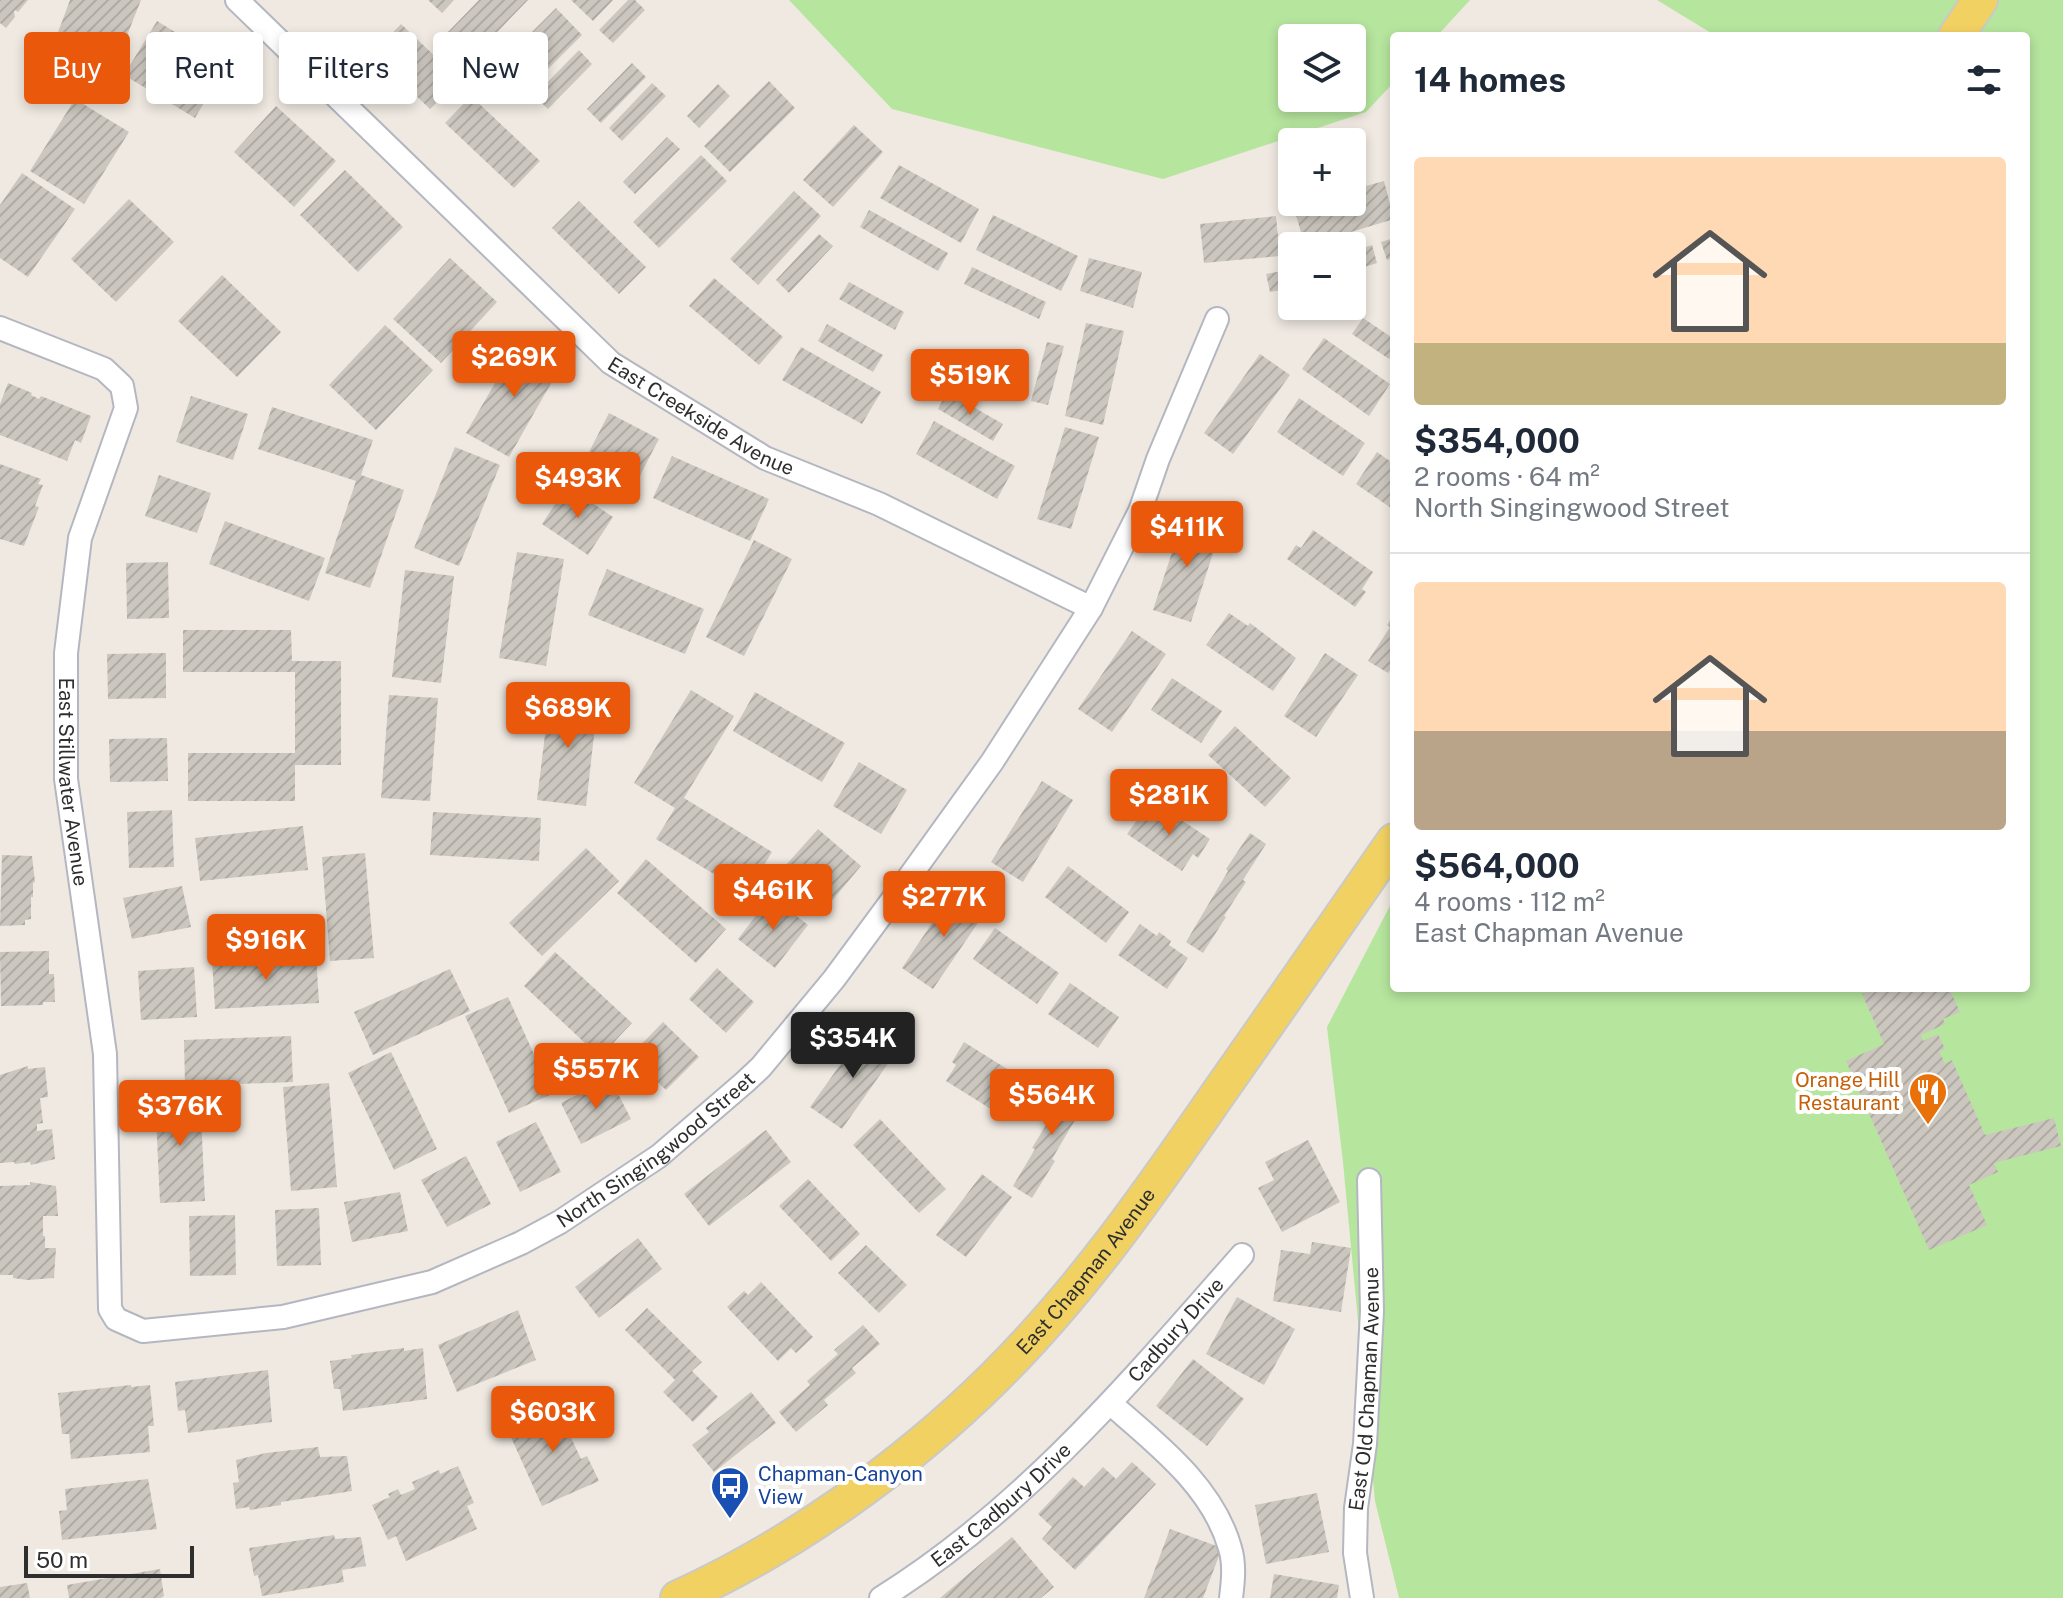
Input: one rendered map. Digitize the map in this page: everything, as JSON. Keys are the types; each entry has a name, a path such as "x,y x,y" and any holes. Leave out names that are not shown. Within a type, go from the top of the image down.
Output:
{"main road":[{"path":"1959,32 1980,0"},
{"name":"East Chapman Avenue","path":"678,1598 767,1551 827,1514 953,1417 995,1378 1113,1243 1390,847"}],"street":[{"name":"East Creekside Avenue","path":"237,0 611,363 765,458 879,504 1091,608"},
{"name":"North Singingwood Street","path":"116,1319 143,1331 283,1317 432,1282 521,1243 560,1222 659,1156 761,1067 834,979 992,762 1091,608 1140,511 1158,459 1217,319"},
{"name":"East Stillwater Avenue","path":"0,328 104,369 122,386 126,408 80,538 66,653 66,779 105,1054 110,1309 116,1319"},
{"name":"East Old Chapman Avenue","path":"1362,1598 1355,1538 1365,1444 1372,1311 1369,1180"},
{"name":"Cadbury Drive","path":"1111,1404 1242,1255"},
{"name":"East Cadbury Drive","path":"881,1598 942,1556 1017,1496 1111,1404"},
{"path":"1111,1404 1168,1453 1202,1493 1223,1528 1231,1550 1231,1598"}],"green space":[{"path":"789,0 1470,0 1441,32 1390,32 1390,86 1366,112 1318,128 1278,128 1278,141 1163,179 892,109"},
{"path":"1657,0 2063,0 2063,1598 1399,1598 1375,1501 1327,1027 1390,906 1390,992 2030,992 2030,32 1709,32"}],"building":[{"path":"0,0 28,0 18,12 15,10 15,17 6,28 0,23"},
{"path":"70,0 141,0 128,32 58,32"},
{"path":"428,0 454,0 442,13"},
{"path":"479,0 528,0 497,32 448,32"},
{"path":"571,0 613,0 593,21"},
{"path":"628,0 635,0 645,10 613,43 599,30"},
{"path":"556,8 582,35 548,69 548,32 532,32"},
{"path":"157,21 175,32 150,32"},
{"path":"401,24 409,32 393,32"},
{"path":"146,39 146,88 130,79 130,65"},
{"path":"417,39 433,54 435,104 430,109 417,97"},
{"path":"579,50 592,64 548,109 543,104 548,104 548,82"},
{"path":"632,63 646,77 601,123 587,109"},
{"path":"769,81 795,108 730,172 704,146"},
{"path":"652,83 666,96 622,141 609,128"},
{"path":"718,84 730,96 699,128 687,116"},
{"path":"72,104 83,104 129,132 84,204 30,171"},
{"path":"172,104 203,104 195,118"},
{"path":"463,104 479,104 540,161 514,188 445,123"},
{"path":"276,106 336,161 294,207 234,152"},
{"path":"854,125 883,152 833,207 803,180"},
{"path":"667,137 680,149 635,194 623,182"},
{"path":"701,155 727,181 659,248 633,222"},
{"path":"899,165 979,209 961,243 880,198"},
{"path":"345,170 403,227 358,272 300,215"},
{"path":"22,173 75,209 28,277 0,258 0,205"},
{"path":"1384,181 1390,204 1390,220 1351,232 1301,232 1296,216 1366,216 1366,186"},
{"path":"794,191 821,216 758,285 730,259"},
{"path":"129,199 174,242 116,302 71,259"},
{"path":"579,201 646,267 619,294 552,228"},
{"path":"869,210 948,253 938,271 860,227"},
{"path":"993,215 1078,256 1061,291 976,250"},
{"path":"1276,216 1278,256 1204,263 1200,224"},
{"path":"819,234 833,246 789,293 776,280"},
{"path":"1390,239 1390,259 1387,260 1381,242"},
{"path":"1372,245 1377,263 1366,267 1366,247"},
{"path":"450,258 497,302 441,363 393,319"},
{"path":"1089,258 1142,272 1133,308 1080,291"},
{"path":"972,267 1046,302 1039,319 964,284"},
{"path":"1278,272 1278,291 1270,292 1266,274"},
{"path":"222,275 281,332 237,377 178,321"},
{"path":"714,278 783,337 759,365 689,306"},
{"path":"849,282 904,312 895,330 839,299"},
{"path":"1362,320 1390,336 1389,359 1352,334"},
{"path":"1086,323 1124,331 1103,425 1065,416"},
{"path":"827,324 883,355 873,372 818,341"},
{"path":"385,325 433,370 376,430 329,385"},
{"path":"1324,338 1390,384 1369,416 1302,369"},
{"path":"520,340 562,364 509,457 466,433"},
{"path":"1047,342 1064,346 1048,405 1031,401"},
{"path":"801,347 881,392 862,424 782,380"},
{"path":"970,351 1005,371 995,389 960,369"},
{"path":"1260,354 1290,375 1233,454 1204,433"},
{"path":"8,383 39,399 41,396 91,416 81,443 75,440 67,461 0,435 0,404"},
{"path":"947,392 1003,424 993,441 938,409"},
{"path":"191,396 248,414 233,460 176,442"},
{"path":"1299,398 1365,443 1343,476 1277,432"},
{"path":"272,407 373,440 361,475 404,490 370,588 325,573 356,481 258,449"},
{"path":"609,413 659,439 636,483 586,458"},
{"path":"934,421 1015,466 997,499 916,454"},
{"path":"1065,427 1099,437 1071,529 1037,519"},
{"path":"455,447 500,465 459,566 414,548"},
{"path":"1377,452 1390,461 1390,507 1356,484"},
{"path":"672,456 769,499 750,541 653,498"},
{"path":"0,464 41,479 38,484 43,485 35,506 39,507 24,546 0,539"},
{"path":"159,475 211,493 197,533 145,516"},
{"path":"567,486 613,517 588,555 542,524"},
{"path":"1184,516 1221,528 1191,622 1153,610"},
{"path":"225,521 325,558 309,601 209,564"},
{"path":"1313,530 1373,572 1362,589 1366,592 1355,607 1287,559 1296,545 1301,548"},
{"path":"754,540 792,559 744,656 706,637"},
{"path":"517,552 564,559 546,666 499,658"},
{"path":"168,562 169,618 127,619 126,563"},
{"path":"607,569 704,609 685,654 588,615"},
{"path":"405,570 454,576 441,683 392,677"},
{"path":"1229,613 1248,626 1250,623 1296,658 1273,691 1206,645"},
{"path":"1390,627 1390,670 1388,673 1368,661"},
{"path":"183,630 291,630 292,661 341,661 341,765 295,765 295,801 188,801 188,753 295,753 295,672 183,672"},
{"path":"1132,631 1166,654 1112,732 1078,709"},
{"path":"166,653 166,698 108,699 107,654"},
{"path":"1325,653 1358,675 1316,737 1284,716"},
{"path":"1172,678 1222,711 1201,743 1151,710"},
{"path":"691,690 734,716 684,798 772,852 747,894 656,839 675,808 634,783"},
{"path":"755,692 845,743 822,782 733,731"},
{"path":"550,694 598,700 586,806 537,800"},
{"path":"389,695 438,698 430,801 381,798"},
{"path":"1235,726 1291,778 1265,807 1208,755"},
{"path":"167,738 168,781 110,782 109,739"},
{"path":"859,762 907,790 881,834 833,806"},
{"path":"1042,781 1073,800 1023,882 991,862"},
{"path":"1157,804 1210,839 1198,858 1193,854 1182,871 1127,834 1140,816 1146,820"},
{"path":"172,810 174,867 129,868 127,812"},
{"path":"433,812 541,818 539,861 430,855"},
{"path":"303,826 308,870 200,881 195,838"},
{"path":"818,829 861,866 830,903 786,865"},
{"path":"1250,833 1266,844 1203,953 1186,942 1228,871 1226,869"},
{"path":"586,848 619,881 542,956 509,923"},
{"path":"365,853 374,958 330,961 322,857"},
{"path":"2,855 32,856 35,882 31,919 25,920 25,925 0,926"},
{"path":"646,859 726,929 696,963 617,893"},
{"path":"1068,866 1129,912 1106,943 1045,897"},
{"path":"182,886 191,927 132,939 123,898"},
{"path":"954,890 986,911 933,989 902,968"},
{"path":"771,896 808,925 775,968 738,939"},
{"path":"1140,924 1157,936 1159,932 1171,941 1169,945 1188,958 1167,989 1118,955"},
{"path":"995,928 1059,973 1037,1004 973,959"},
{"path":"49,951 49,974 54,974 55,1002 1,1006 0,952"},
{"path":"555,952 632,1023 600,1057 524,986"},
{"path":"316,954 319,1003 215,1009 212,960"},
{"path":"194,967 197,1017 141,1020 138,971"},
{"path":"717,968 754,1002 726,1033 689,999"},
{"path":"450,969 470,1011 373,1055 354,1012"},
{"path":"1070,983 1119,1017 1098,1048 1048,1014"},
{"name":"Orange Hill Restaurant","path":"1951,992 1960,1012 1943,1019 1945,1024 1921,1035 1923,1041 1938,1034 1945,1049 1939,1051 1945,1064 1952,1060 1985,1135 2054,1118 2061,1146 1994,1163 1998,1172 1969,1185 1987,1225 1929,1250 1846,1061 1884,1044 1862,994"},
{"path":"508,997 552,1094 509,1113 465,1016"},
{"path":"663,1022 699,1057 666,1090 630,1056"},
{"path":"865,1030 896,1052 842,1129 810,1107"},
{"path":"291,1036 293,1082 185,1086 184,1040"},
{"path":"964,1042 1033,1085 1010,1121 946,1081 956,1065 952,1062"},
{"path":"391,1052 437,1149 394,1170 348,1073"},
{"path":"28,1066 28,1069 45,1067 48,1097 40,1098 43,1123 37,1124 37,1131 52,1129 55,1159 31,1165 30,1162 0,1163 0,1075"},
{"path":"1073,1074 1090,1085 1071,1118 1075,1120 1052,1159 1055,1161 1032,1198 1013,1186"},
{"path":"610,1078 631,1119 581,1144 561,1103"},
{"path":"329,1083 337,1187 291,1191 283,1087"},
{"path":"200,1094 205,1201 160,1203 155,1096"},
{"path":"880,1119 946,1189 919,1213 853,1145"},
{"path":"536,1122 561,1172 520,1192 496,1142"},
{"path":"766,1130 791,1162 709,1226 684,1194"},
{"path":"1308,1140 1340,1202 1282,1232 1258,1188 1274,1180 1265,1162"},
{"path":"466,1156 491,1204 447,1227 421,1180"},
{"path":"982,1174 1012,1197 966,1257 936,1235"},
{"path":"808,1179 860,1234 831,1261 779,1206"},
{"path":"30,1182 56,1186 58,1216 43,1216 45,1248 56,1248 54,1278 28,1280 0,1275 0,1186 30,1185"},
{"path":"400,1192 408,1231 352,1242 344,1202"},
{"path":"319,1208 321,1265 277,1266 275,1210"},
{"path":"235,1215 236,1275 190,1276 189,1216"},
{"path":"638,1238 662,1269 599,1318 575,1287"},
{"path":"1312,1242 1351,1248 1341,1312 1273,1301 1281,1250 1310,1254"},
{"path":"866,1245 907,1285 879,1313 838,1273"},
{"path":"761,1282 813,1337 796,1353 791,1348 778,1361 727,1307 744,1291 748,1295"},
{"path":"1237,1297 1295,1329 1264,1385 1206,1354"},
{"path":"647,1308 702,1362 692,1371 718,1397 693,1422 663,1392 675,1380 625,1330"},
{"path":"518,1310 536,1360 457,1392 438,1345"},
{"path":"863,1325 880,1344 852,1368 856,1373 824,1400 828,1405 796,1432 779,1412 810,1385 807,1381 838,1354 834,1350"},
{"path":"404,1348 404,1351 423,1348 427,1399 343,1411 340,1389 334,1389 330,1361"},
{"path":"1193,1359 1244,1399 1207,1446 1156,1406"},
{"path":"268,1370 272,1422 188,1433 185,1410 178,1411 175,1382"},
{"path":"150,1385 154,1426 148,1426 150,1452 71,1459 69,1434 62,1434 58,1393"},
{"path":"751,1392 776,1423 714,1472 692,1445 709,1432 706,1428"},
{"path":"567,1399 578,1424 567,1429 581,1459 587,1456 599,1481 542,1506 509,1433 535,1421 532,1415 543,1407"},
{"path":"318,1447 320,1457 347,1456 352,1491 250,1510 249,1507 236,1509 233,1483 239,1482 236,1460"},
{"path":"1132,1462 1156,1484 1075,1570 1042,1539 1052,1527 1038,1514 1073,1477 1084,1487 1103,1467 1116,1479"},
{"path":"458,1466 474,1503 467,1506 477,1529 406,1561 396,1536 388,1540 372,1505 390,1497 388,1494 398,1489 401,1495 415,1489 412,1482 439,1470 440,1474"},
{"path":"148,1479 157,1529 62,1540 59,1511 67,1510 65,1489"},
{"path":"1317,1493 1329,1552 1266,1564 1255,1505"},
{"path":"1170,1529 1222,1548 1203,1598 1144,1598"},
{"path":"334,1535 335,1539 361,1537 366,1566 342,1570 344,1582 262,1596 258,1575 254,1576 249,1548"},
{"path":"1012,1537 1054,1587 1041,1598 940,1598"},
{"path":"160,1569 164,1596 161,1598 69,1598 67,1585"},
{"path":"1274,1574 1339,1585 1337,1598 1270,1598"},
{"path":"27,1583 30,1598 0,1598 0,1587"}],"place":[{"name":"Orange Hill Restaurant","path":"1928,1126"},
{"name":"Chapman-Canyon View","path":"730,1520"}]}
